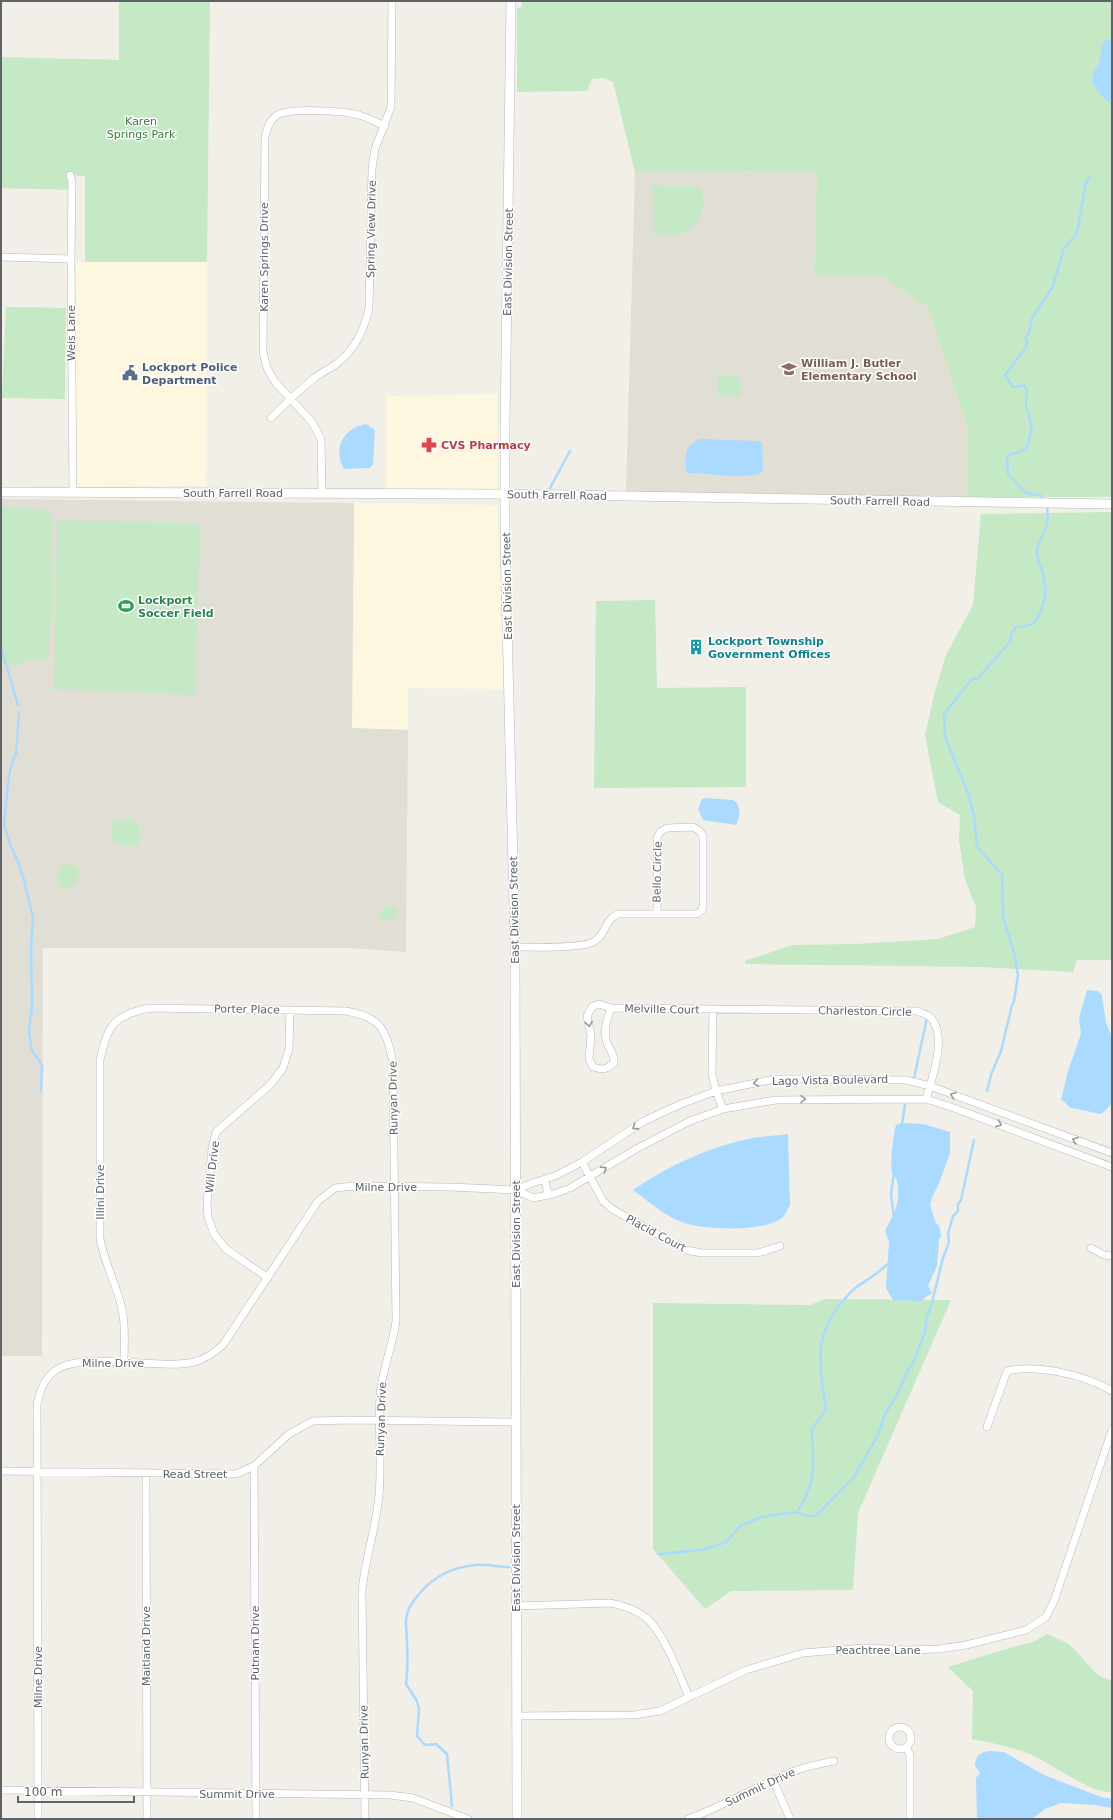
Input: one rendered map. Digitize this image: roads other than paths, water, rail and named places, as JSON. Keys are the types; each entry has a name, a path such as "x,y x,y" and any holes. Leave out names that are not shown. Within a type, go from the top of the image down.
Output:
{"street":[{"name":"Spring View Drive","path":"271,418 312,379 348,354 358,342 365,326 369,309 372,169 375,149 391,107 392,1"},
{"name":"East Division Street","path":"511,1 505,494 516,947 517,1819"},
{"name":"Karen Springs Drive","path":"322,494 321,439 312,422 275,382 267,368 263,352 265,137 269,124 277,115 287,111 342,112 360,116 385,126"},
{"name":"Weis Lane","path":"70,175 72,181 71,259 73,492"},
{"path":"1,257 71,259"},
{"name":"South Farrell Road","path":"1,492 505,494 1112,504"},
{"name":"Bello Circle","path":"693,827 700,831 703,836 702,910 697,914 657,914 657,838 660,832 667,828 693,827"},
{"path":"516,947 580,945 593,942 601,936 610,918 618,914 657,914"},
{"name":"Melville Court","path":"611,1008 605,1030 607,1042 614,1056 614,1063 608,1068 600,1069 593,1067 589,1059 591,1035 587,1016 592,1007 599,1004 611,1008 713,1009"},
{"name":"Porter Place","path":"116,1021 129,1012 149,1008 346,1011 366,1015 378,1024"},
{"path":"713,1009 712,1074 716,1091 724,1109"},
{"name":"Charleston Circle","path":"713,1009 917,1011 929,1015 935,1024 938,1035 938,1057 926,1099"},
{"name":"Will Drive","path":"268,1278 226,1249 214,1234 208,1217 209,1179 212,1148 216,1132 270,1085 283,1068 289,1049 290,1010"},
{"name":"Illini Drive","path":"116,1021 106,1036 100,1060 100,1238 102,1253 122,1307 125,1323 124,1362"},
{"name":"Runyan Drive","path":"365,1819 362,1592 364,1569 379,1497 380,1395 383,1376 394,1340 396,1321 393,1062 388,1040 378,1024"},
{"name":"Lago Vista Boulevard","path":"516,1190 556,1176 582,1162 644,1121 681,1104 716,1091 775,1080 809,1078 906,1080 930,1086 1112,1153"},
{"name":"Lago Vista Boulevard","path":"516,1190 533,1198 568,1189 590,1178 664,1134 690,1121 724,1109 776,1100 926,1099 1112,1167"},
{"name":"Placid Court","path":"582,1162 603,1201 612,1209 686,1250 702,1252 758,1253 780,1246"},
{"path":"545,1180 548,1195"},
{"name":"Milne Drive","path":"38,1819 37,1404 42,1386 51,1374 63,1366 80,1362 179,1364 196,1362 210,1356 223,1345 318,1201 335,1188 353,1186 394,1186 516,1190"},
{"path":"1091,1248 1104,1255 1112,1256"},
{"path":"987,1427 1007,1371 1018,1368 1052,1371 1079,1377 1112,1391"},
{"name":"Read Street","path":"1,1471 236,1474 254,1466 288,1434 313,1421 380,1420 516,1422"},
{"name":"Peachtree Lane","path":"516,1716 634,1715 660,1711 746,1670 802,1653 864,1648 908,1650 938,1649 966,1645 1026,1630 1046,1617 1054,1601 1112,1430"},
{"name":"Putnam Drive","path":"254,1466 256,1819"},
{"name":"Maitland Drive","path":"146,1474 147,1819"},
{"path":"516,1606 610,1603 625,1606 638,1612 653,1624 689,1697"},
{"path":"906,1747 910,1755 910,1819"},
{"name":"Summit Drive","path":"688,1819 722,1805 773,1780 805,1768 834,1761"},
{"path":"773,1780 790,1819"},
{"name":"Summit Drive","path":"1,1790 38,1792 390,1794 412,1798 468,1819"}],"water":[{"path":"1112,39 1112,105 1094,86 1092,76 1099,63 1102,45 1106,40"},
{"path":"366,424 375,430 373,464 370,468 344,469 339,454 342,440 346,434 358,426"},
{"path":"700,439 762,442 763,470 761,473 743,476 687,473 686,453 691,445"},
{"path":"702,799 733,800 736,802 739,811 736,825 703,820 698,809"},
{"path":"1087,990 1098,991 1102,995 1106,1023 1112,1037 1112,1103 1104,1112 1100,1114 1069,1107 1061,1100 1068,1071 1081,1034 1079,1018"},
{"path":"902,1123 923,1124 950,1132 950,1153 930,1205 936,1224 939,1225 941,1235 939,1241 937,1266 928,1286 932,1293 924,1298 923,1301 893,1300 886,1288 889,1242 885,1230 892,1219 898,1200 897,1181 892,1173 892,1149 896,1125"},
{"path":"788,1134 790,1205 782,1218 773,1223 749,1228 720,1228 685,1223 678,1221 658,1209 633,1190 660,1173 717,1147 753,1138"},
{"path":"989,1751 1004,1752 1044,1775 1101,1797 1112,1799 1112,1808 1096,1805 1061,1803 1045,1809 1032,1819 977,1819 976,1778 980,1773 975,1766 975,1763 980,1754"}],"waterway":[{"path":"1042,497 1040,495 1026,493 1008,474 1007,457 1011,454 1022,451 1027,447 1032,427 1026,406 1027,389 1023,385 1013,387 1005,375 1026,347 1027,341 1025,338 1029,333 1032,318 1053,286 1064,248 1075,236 1078,228 1086,182 1090,177"},
{"path":"550,488 570,451"},
{"path":"987,1091 991,1075 1001,1051 1014,1002 1018,975 1014,953 1003,916 1002,875 977,846 974,816 968,793 945,737 944,714 972,679 977,679 1010,642 1012,633 1016,627 1032,624 1039,615 1046,591 1044,576 1038,559 1037,548 1047,525 1047,507"},
{"path":"1,648 18,705"},
{"path":"19,713 16,753 10,770 4,825 10,845 23,876 33,917 31,950 32,1006 29,1032 32,1051 42,1065 41,1090"},
{"path":"914,1078 927,1018"},
{"path":"902,1124 905,1105"},
{"path":"797,1512 808,1516 818,1514 854,1477 878,1435 885,1414 897,1395 908,1370 913,1363 925,1332 927,1317 943,1258 949,1242 948,1234 953,1216 958,1211 958,1204 961,1200 974,1140"},
{"path":"894,1173 891,1194 894,1219"},
{"path":"658,1554 703,1550 726,1542 740,1526 761,1517 797,1512 811,1483 813,1467 812,1429 826,1409 821,1366 822,1339 826,1326 833,1314 850,1293 890,1262"},
{"path":"452,1806 447,1754 436,1744 425,1745 417,1736 419,1709 417,1701 406,1684 408,1661 407,1614 412,1603 425,1587 445,1573 476,1565 509,1567"}],"place":[{"name":"William J. Butler Elementary School","path":"789,369"},
{"name":"Lockport Police Department","path":"130,373"},
{"name":"CVS Pharmacy","path":"429,445"},
{"name":"Lockport Soccer Field","path":"126,606"},
{"name":"Lockport Township Government Offices","path":"696,647"}],"park label":[{"name":"Karen Springs Park","path":"141,127"}]}
